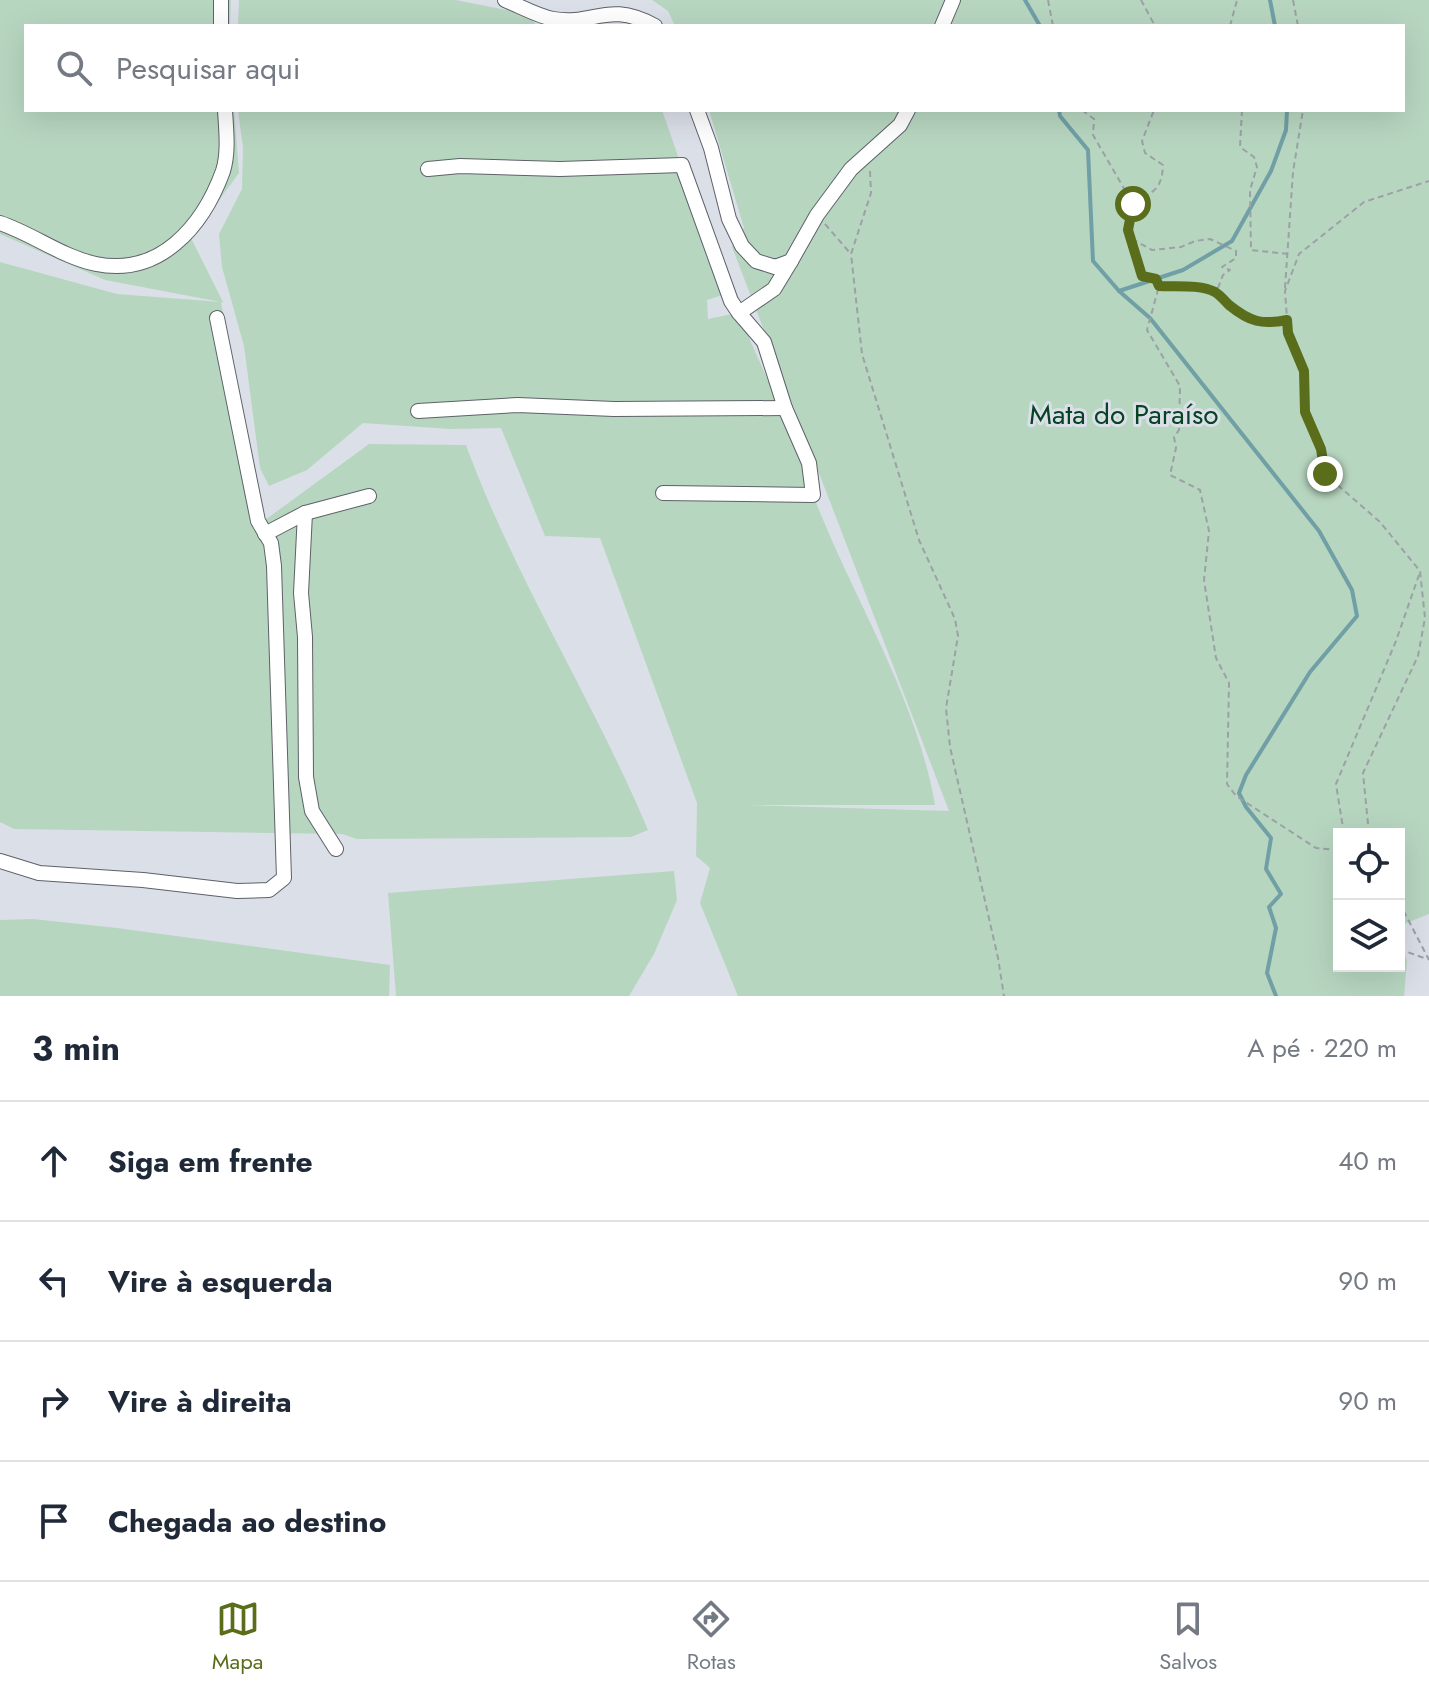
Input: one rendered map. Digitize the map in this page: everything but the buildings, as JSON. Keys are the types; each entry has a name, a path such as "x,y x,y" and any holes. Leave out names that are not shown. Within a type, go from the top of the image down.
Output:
{"street":[{"path":"221,0 221,24"},
{"path":"505,0 554,19 583,16 612,8 641,16 652,24"},
{"path":"943,24 953,0"},
{"path":"0,223 97,264 126,265 151,261 172,249 190,231 224,170 227,142 225,112"},
{"path":"698,112 711,148 729,219 742,246 756,261 775,267 791,261"},
{"path":"739,313 774,289 817,215 851,169 900,125 907,112"},
{"path":"428,169 460,166 560,169 682,165 731,301 764,342 785,408 809,463 813,495 663,493"},
{"path":"0,861 39,873 143,880 237,891 269,890 284,878 274,566 271,543 258,521 217,318"},
{"path":"418,411 518,405 614,409 785,408"},
{"path":"265,534 305,513 369,496"},
{"path":"305,513 301,593 305,637 306,777 312,811 336,849"}],"path":[{"path":"1048,0 1053,24"},
{"path":"1141,0 1155,24"},
{"path":"1231,24 1237,0"},
{"path":"1293,0 1298,24"},
{"path":"1085,112 1094,119 1093,135 1133,204 1128,230 1142,276 1156,279 1159,286 1147,330 1180,386 1179,430 1174,437 1176,448 1170,475 1200,490 1209,531 1204,580 1216,658 1229,683 1227,784 1236,796 1316,848 1333,849"},
{"path":"1133,204 1163,181 1163,165 1145,153 1142,141 1153,112"},
{"path":"1242,112 1240,147 1254,157 1257,167 1250,190 1251,250 1288,254"},
{"path":"1303,112 1293,172 1285,291 1288,333 1304,371 1305,412 1321,449 1325,474 1380,522 1420,571 1425,618 1418,656 1363,773 1368,828"},
{"path":"870,150 871,193 851,254 862,354 919,540 955,619 958,636 946,708 950,747 1004,996"},
{"path":"1285,291 1299,254 1364,202 1429,181"},
{"path":"817,215 851,254"},
{"path":"1131,238 1152,250 1181,247 1210,239 1236,251 1236,258 1222,267 1230,270 1223,275 1216,293"},
{"path":"1159,286 1204,289 1216,293 1231,307 1257,322 1268,324 1287,320"},
{"path":"1343,828 1336,784 1396,641 1420,571"},
{"path":"1405,913 1428,959"},
{"path":"1405,951 1428,959"}],"green space":[{"path":"0,0 231,0 230,24 24,24 24,112 234,112 239,173 191,238 223,302 265,520 369,444 466,445 507,543 648,830 631,837 357,839 342,834 14,829 0,822 0,262 117,294 221,302 105,280 0,234"},
{"path":"239,0 456,0 527,14 535,24 238,24"},
{"name":"Mata do Paraíso","path":"652,0 1429,0 1429,914 1405,924 1405,828 1333,828 1333,972 1405,972 1405,956 1407,961 1404,996 738,996 700,903 710,868 696,856 697,803 600,538 545,536 501,428 450,429 363,423 307,470 269,486 260,468 244,346 222,267 219,234 242,189 243,148 238,112 663,112 726,294 707,300 708,319 732,314 744,326 795,443 831,538 899,687 926,765 935,805 747,805 949,811 732,247 744,228 710,112 1405,112 1405,24 674,24 668,11"},
{"path":"674,871 677,900 654,954 629,996 396,996 388,893"},
{"path":"33,919 390,965 389,996 0,996 0,920"}],"waterway":[{"path":"1025,0 1039,24"},
{"path":"1270,0 1275,24"},
{"path":"1059,112 1088,150 1093,261 1119,291 1150,318 1319,531 1352,590 1357,616 1310,672 1246,775 1239,793 1246,807 1271,838 1266,869 1281,894 1269,907 1276,928 1267,973 1276,996"},
{"path":"1119,291 1183,270 1232,241 1271,171 1286,130 1287,112"}],"route":[{"path":"1133,204 1128,230 1142,276 1156,279 1159,286 1204,289 1216,293 1231,307 1257,322 1268,324 1287,320 1288,333 1304,371 1305,412 1321,449 1325,474"}]}
